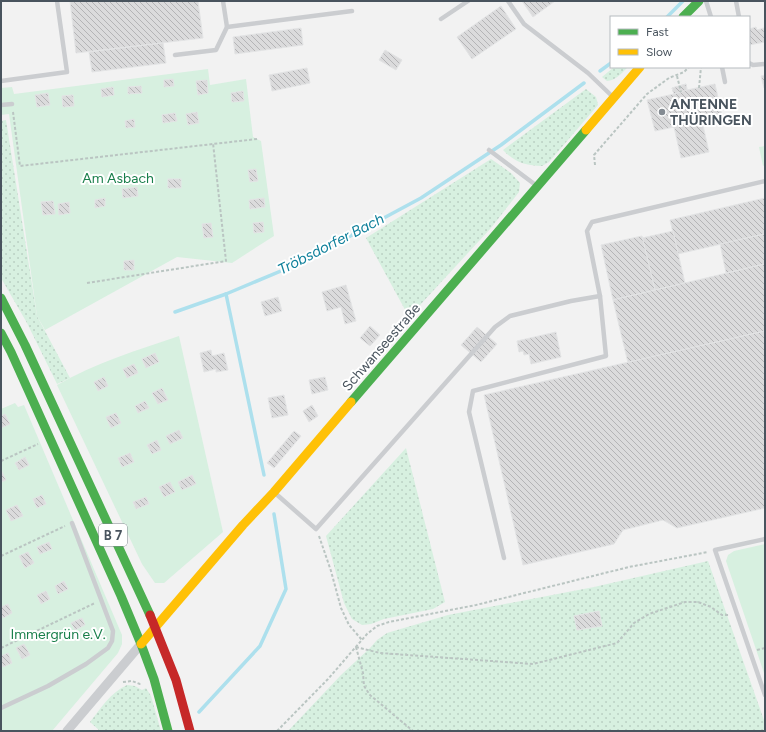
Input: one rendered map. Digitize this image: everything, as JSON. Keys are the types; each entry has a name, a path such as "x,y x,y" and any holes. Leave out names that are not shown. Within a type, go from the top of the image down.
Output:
{"main road":[{"path":"684,16 699,1"},
{"name":"Schwanseestraße","path":"141,644 538,187 639,68"},
{"name":"B 7","path":"1,298 25,345 156,626 176,680 190,731"},
{"name":"B 7","path":"1,333 111,574 141,644 154,679 168,731"}],"street":[{"path":"67,731 141,644"}],"lane":[{"path":"1,81 67,72 57,1"},
{"path":"175,55 216,50 227,27 223,1"},
{"path":"441,19 468,1"},
{"path":"508,1 524,24 588,73 614,98"},
{"path":"706,1 711,16"},
{"path":"736,1 739,16"},
{"path":"227,27 352,11"},
{"path":"750,64 753,65 765,64"},
{"path":"722,68 726,82"},
{"path":"1,105 12,104"},
{"path":"489,150 538,187"},
{"path":"504,558 469,412 472,391 606,356 600,296 586,231 592,222 765,181"},
{"path":"274,492 316,529 495,327 510,316 571,301 600,296"},
{"path":"1,708 68,676 108,648 112,641 113,631 72,523"},
{"path":"765,539 715,550 765,695"}],"path":[{"path":"595,165 594,155 648,94 669,78 677,76 688,68"},
{"path":"699,88 701,68"},
{"path":"677,76 680,92"},
{"path":"12,104 20,166 257,139"},
{"path":"88,283 226,261 213,143"},
{"path":"1,461 40,443"},
{"path":"1,556 72,523"},
{"path":"316,529 331,572 340,608 349,625 362,640"},
{"path":"277,731 328,679 362,640 378,626 389,622 476,605 629,567 715,550"},
{"path":"1,648 101,600"},
{"path":"356,647 380,653 533,664 617,643 634,623 649,614 685,602 698,602 711,607 722,615 728,616 736,613"},
{"path":"356,647 363,673 364,686 370,695 414,731"}],"green space":[{"path":"613,68 627,68 616,78 607,81 602,77"},
{"name":"Am Asbach","path":"208,69 210,85 246,79 253,137 261,141 274,236 232,263 177,257 45,330 37,316 9,114 1,115 1,88 12,87 14,94"},
{"path":"586,89 596,97 598,105 549,162 542,166 526,164 511,158 503,150"},
{"path":"6,120 37,316 70,378 57,384 27,323 1,278 1,121"},
{"path":"765,146 765,165 763,166 759,147"},
{"path":"491,159 511,173 520,183 519,192 491,228 409,317 366,238"},
{"path":"179,336 223,532 164,583 155,583 142,564 57,385 86,370"},
{"name":"Immergrün e.V.","path":"15,403 18,407 24,405 122,635 122,644 118,653 52,731 1,731 1,409"},
{"path":"406,448 445,602 433,609 362,625 352,619 344,603 326,536"},
{"path":"765,544 765,676 726,561 728,555 734,551"},
{"path":"708,561 765,723 765,731 288,731 341,675 377,640 387,633 448,615 594,587"},
{"path":"127,685 135,686 142,690 146,688 151,696 161,731 100,731 90,722 102,706 116,692"}],"building":[{"path":"70,1 198,1 203,38 76,53"},
{"path":"522,1 555,1 533,17"},
{"path":"501,6 516,29 472,59 457,37"},
{"path":"756,27 757,30 764,28 765,42 750,45 750,29"},
{"path":"301,28 303,45 235,54 233,37"},
{"path":"163,43 166,63 92,72 89,52"},
{"path":"385,50 402,60 396,70 379,60"},
{"path":"307,68 310,83 272,91 269,75"},
{"path":"765,75 765,88 764,88 761,76"},
{"path":"173,79 174,86 164,87 164,80"},
{"path":"207,80 208,93 198,95 196,81"},
{"path":"686,84 687,90 715,84 722,116 702,121 709,152 681,158 674,127 655,131 647,100 674,94 672,88"},
{"path":"686,84 687,90 674,94 672,88"},
{"path":"141,86 142,93 128,94 128,87"},
{"path":"113,87 114,95 102,97 101,89"},
{"path":"243,91 244,101 232,102 231,93"},
{"path":"48,93 50,105 37,107 35,95"},
{"path":"73,95 74,106 63,107 62,96"},
{"path":"197,112 199,123 188,125 186,114"},
{"path":"175,113 177,121 163,123 162,115"},
{"path":"134,119 135,127 126,128 125,121"},
{"path":"256,169 258,181 250,182 248,170"},
{"path":"168,179 181,179 181,188 168,188"},
{"path":"137,187 138,196 123,198 122,189"},
{"path":"105,198 105,206 95,208 95,200"},
{"path":"264,198 265,207 250,209 249,200"},
{"path":"765,198 765,234 678,254 670,220"},
{"path":"53,201 55,214 43,215 41,202"},
{"path":"69,202 70,213 59,215 58,204"},
{"path":"263,222 264,232 254,233 253,223"},
{"path":"211,223 213,237 204,238 202,224"},
{"path":"673,231 685,283 655,290 642,238"},
{"path":"765,234 765,264 726,273 720,244"},
{"path":"642,236 655,290 613,300 601,245"},
{"path":"134,260 134,270 124,270 124,261"},
{"path":"765,264 765,331 628,363 613,300"},
{"path":"346,285 356,321 345,324 341,307 327,311 322,292"},
{"path":"278,297 282,311 265,316 261,302"},
{"path":"370,326 380,335 370,346 360,338"},
{"path":"477,327 497,344 481,362 461,345"},
{"path":"765,331 765,508 677,528 663,520 623,530 614,544 523,565 484,395"},
{"path":"556,332 561,357 531,364 529,354 524,355 523,351 519,352 517,341"},
{"path":"211,350 212,356 224,353 228,370 216,372 216,369 204,372 200,353"},
{"path":"155,353 159,362 146,368 142,359"},
{"path":"134,364 138,373 127,378 123,369"},
{"path":"104,377 108,386 98,391 94,382"},
{"path":"325,377 328,390 312,394 309,380"},
{"path":"162,388 168,400 158,404 152,393"},
{"path":"284,395 288,415 272,418 268,398"},
{"path":"145,401 149,408 138,413 135,406"},
{"path":"312,405 318,416 309,422 303,411"},
{"path":"116,413 121,423 111,428 106,417"},
{"path":"5,414 10,424 1,428 1,416"},
{"path":"179,430 183,438 170,444 166,436"},
{"path":"294,431 301,436 274,468 267,463"},
{"path":"157,440 161,450 152,454 147,445"},
{"path":"130,453 134,462 122,467 118,458"},
{"path":"25,457 29,465 19,470 15,463"},
{"path":"1,470 6,480 1,482"},
{"path":"192,475 196,484 182,490 178,482"},
{"path":"170,482 175,492 164,497 159,487"},
{"path":"42,495 46,504 37,508 33,499"},
{"path":"146,497 149,504 136,509 133,502"},
{"path":"17,505 23,516 11,521 6,510"},
{"path":"49,542 52,549 40,554 37,547"},
{"path":"28,552 34,563 25,568 19,556"},
{"path":"64,581 68,589 58,594 55,586"},
{"path":"46,591 50,599 41,604 37,595"},
{"path":"8,604 12,613 3,618 1,614 1,607"},
{"path":"599,611 602,626 577,630 574,616"},
{"path":"82,618 85,625 75,630 71,623"},
{"path":"57,630 61,637 53,641 49,634"},
{"path":"24,644 30,655 22,659 16,648"},
{"path":"8,653 12,663 3,667 1,656"}],"waterway":[{"name":"Tröbsdorfer Bach","path":"668,16 683,1"},
{"name":"Tröbsdorfer Bach","path":"600,71 610,64"},
{"name":"Tröbsdorfer Bach","path":"175,312 226,294 300,263 421,198 501,145 584,83"},
{"name":"Tröbsdorfer Bach","path":"226,294 264,475"},
{"name":"Tröbsdorfer Bach","path":"199,712 260,646 286,589 274,514"}],"traffic: fast":[{"path":"684,16 699,1"},
{"path":"351,402 586,130"},
{"path":"1,298 25,345 150,615"},
{"path":"1,333 11,352 121,596 154,679 168,731"}],"traffic: slow":[{"path":"586,130 639,68"},
{"path":"141,644 351,402"}],"traffic: jam":[{"path":"150,615 176,680 190,731"}],"place":[{"name":"ANTENNE THÜRINGEN","path":"662,112"}]}
